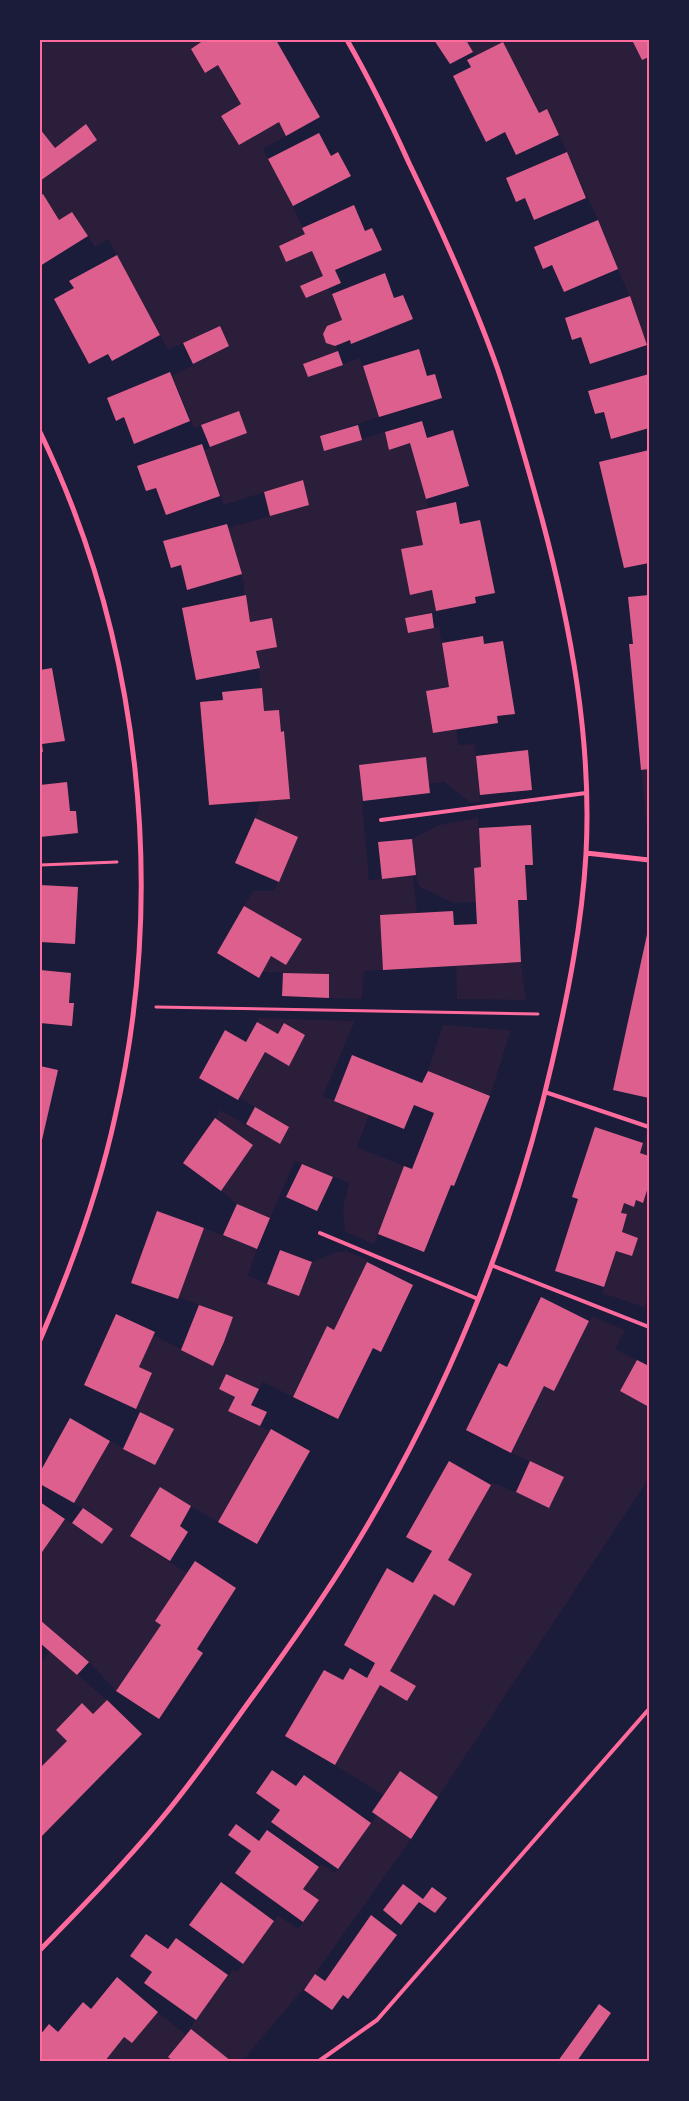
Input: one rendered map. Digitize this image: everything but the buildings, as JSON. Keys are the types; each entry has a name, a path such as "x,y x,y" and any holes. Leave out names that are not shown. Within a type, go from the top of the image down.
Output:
{"street":[{"path":"40,1950 94,1895 160,1820 206,1763 293,1642 355,1547 397,1472 434,1400 478,1299 527,1159 563,1014 578,933 586,853 586,793 579,686 556,571 524,453 495,363 448,242 368,77 347,40"},
{"path":"40,432 63,484 79,527 95,574 112,640 134,759 141,913 134,1007 124,1074 102,1171 83,1233 40,1340"},
{"path":"586,853 649,860"}],"lane":[{"path":"381,820 586,793"},
{"path":"545,1092 649,1127"},
{"path":"320,1233 478,1299"},
{"path":"491,1265 649,1327"},
{"path":"319,2061 377,2020 649,1709"}],"path":[{"path":"40,865 140,861"},
{"path":"134,1007 563,1014"}],"shaded area":[{"path":"40,40 204,40 192,50 205,73 218,65 241,104 221,116 239,145 279,122 286,136 263,149 293,206 305,234 279,246 286,262 312,251 323,276 300,286 306,298 329,288 342,320 327,326 323,334 326,343 335,346 338,351 303,364 308,377 360,358 379,417 320,436 324,450 385,432 390,450 410,443 429,508 416,511 423,545 401,549 410,594 432,590 436,611 405,618 408,633 439,627 449,687 426,691 433,733 456,730 459,745 475,744 480,802 471,803 444,782 429,784 426,757 359,765 369,880 413,875 417,913 383,970 364,971 362,999 329,998 329,974 261,972 271,956 286,965 302,939 244,906 253,891 274,891 298,837 255,818 283,731 281,732 279,710 264,711 256,651 277,646 272,618 250,622 244,584 228,528 308,505 303,480 224,505 204,450 247,433 239,411 194,428 172,376 229,346 219,326 168,350 108,239 95,247 72,212 59,220 40,190 40,181 97,140 86,125 55,148 40,129"},
{"path":"466,40 632,40 642,60 649,57 649,352 624,282 598,220 547,109 539,113 503,42 475,56"},
{"path":"649,769 649,826 647,826 641,770"},
{"path":"478,818 481,867 474,868 476,902 453,903 418,886 412,839 439,825"},
{"path":"521,962 526,1000 457,999 456,966"},
{"path":"259,1018 355,1021 323,1096 369,1115 357,1147 404,1166 374,1244 345,1232 343,1208 349,1183 295,1161 270,1218 237,1204 221,1191 253,1145 215,1118 220,1110 280,1144 288,1127 240,1098 265,1052 289,1065 305,1035 284,1023 278,1034 257,1022"},
{"path":"443,1025 511,1030 490,1096 428,1071"},
{"path":"646,1134 649,1135 649,1156 640,1153"},
{"path":"649,1184 649,1298 644,1307 602,1293 616,1251 632,1256 638,1238 622,1232 627,1215 621,1213 624,1203 634,1207 636,1200 643,1203"},
{"path":"204,1228 257,1249 248,1276 299,1296 312,1262 336,1252 346,1251 368,1260 334,1330 327,1326 293,1397 263,1382 259,1389 225,1374 219,1389 235,1397 228,1411 270,1431 218,1522 160,1488 130,1536 187,1573 156,1620 161,1625 116,1691 89,1662 40,1620 40,1555 65,1519 102,1544 113,1529 74,1503 110,1441 155,1465 173,1429 136,1409 152,1374 139,1367 153,1335 213,1365 225,1342 232,1317 178,1297"},
{"path":"592,1316 625,1330 615,1349 637,1360 620,1391 649,1407 649,1478 438,1797 400,1771 383,1795 335,1765 380,1685 407,1701 415,1686 390,1671 434,1594 454,1606 472,1574 448,1560 492,1482 550,1507 564,1477 511,1453 544,1386 554,1391"},
{"path":"50,1651 107,1700 93,1714 82,1703 56,1729 67,1741 40,1768 40,1657 44,1660"},
{"path":"377,1815 411,1839 310,1981 242,2061 231,2061 190,2028 233,1969 237,1972 278,1915 298,1929 319,1900 303,1889 321,1864 335,1873"},
{"path":"158,2012 186,2035 169,2057 173,2061 105,2061 124,2037 132,2043"}]}
